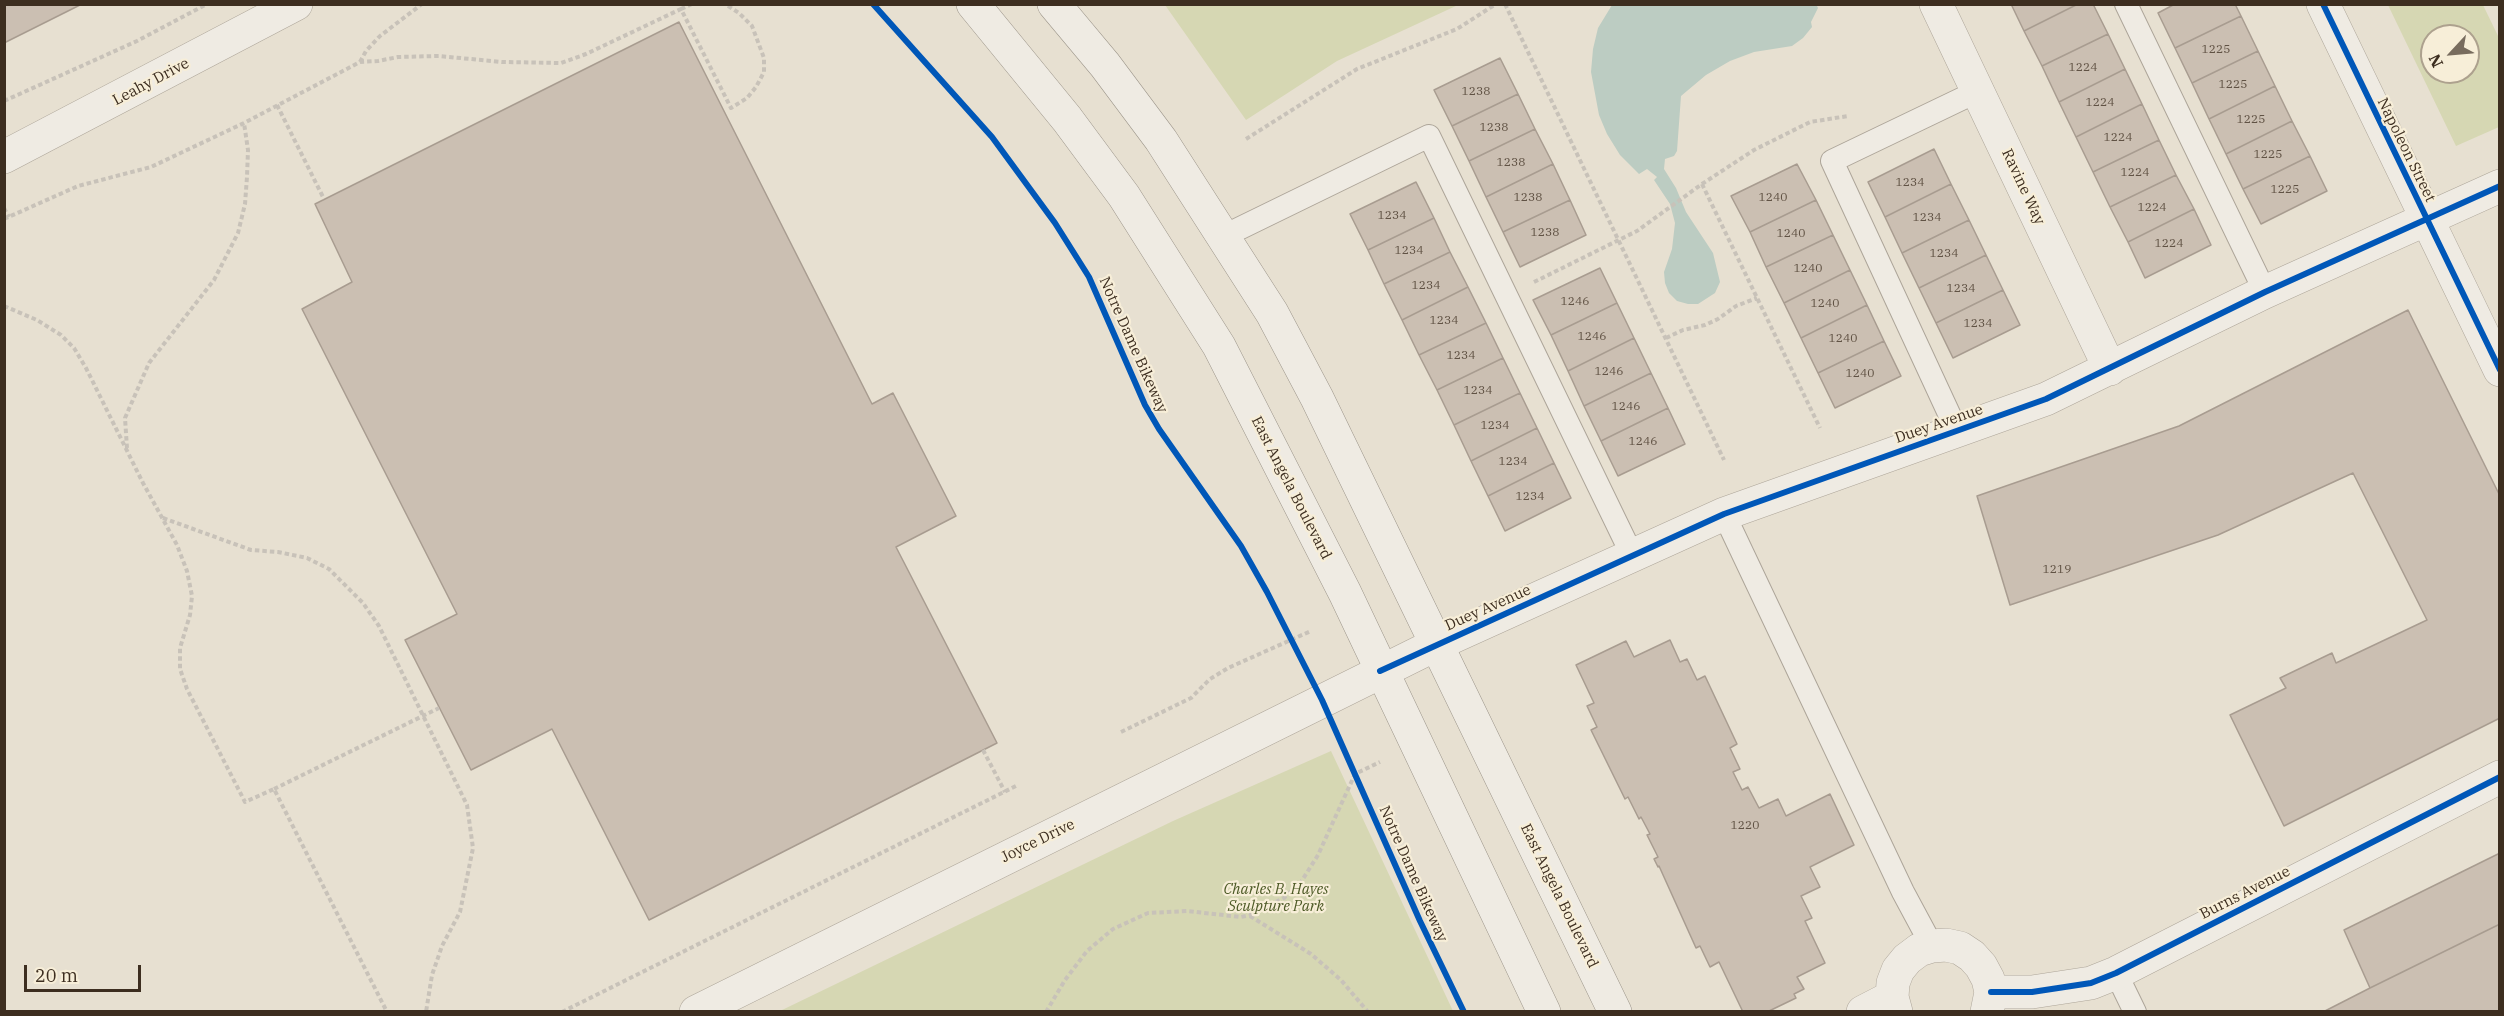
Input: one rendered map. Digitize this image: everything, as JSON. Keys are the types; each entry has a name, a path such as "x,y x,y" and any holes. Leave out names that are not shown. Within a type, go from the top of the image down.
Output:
{"street":[{"name":"Leahy Drive","path":"4,157 296,4"},
{"name":"East Angela Boulevard","path":"973,4 1067,119 1124,196 1219,346 1345,593 1380,671 1544,1011"},
{"name":"East Angela Boulevard","path":"1054,4 1105,65 1161,140 1272,313 1317,398 1614,1011"},
{"name":"Ravine Way","path":"1936,4 2110,369"},
{"name":"Napoleon Street","path":"2323,4 2499,370"},
{"name":"Duey Avenue","path":"1380,671 1724,514 2046,399 2265,292 2499,186"},
{"name":"Joyce Drive","path":"696,1011 1380,671"},
{"name":"Burns Avenue","path":"1989,1002 2091,982 2116,973 2499,777"},
{"path":"1863,1011 1894,1004 1893,983 1898,970 1919,950 1932,946 1960,948 1972,956 1988,979 1989,1002"}],"lane":[{"path":"2126,4 2265,292"},
{"path":"1957,431 1832,161 1977,91"},
{"path":"1224,236 1429,136 1632,555"},
{"path":"1724,514 1903,892 1932,946"},
{"path":"2116,973 2135,1011"}],"path":[{"path":"4,101 137,40 207,4"},
{"path":"360,62 366,51 380,36 422,4"},
{"path":"4,208 7,218 78,186 151,167 244,123 360,62 398,57 439,56 502,62 561,63 586,54 692,4"},
{"path":"681,9 731,108 747,98 756,87 764,72 764,58 752,26 739,13 725,4"},
{"path":"1246,139 1357,69 1457,29 1496,4"},
{"path":"1505,4 1724,460"},
{"path":"276,105 324,199"},
{"path":"1530,284 1620,241 1754,150 1810,122 1853,114"},
{"path":"127,452 125,418 149,363 214,280 228,257 238,233 248,177 248,150 244,123"},
{"path":"1702,184 1820,428"},
{"path":"1666,338 1683,330 1705,325 1736,306 1757,298"},
{"path":"4,306 37,320 61,335 74,348 177,545 187,571 192,596 190,615 180,648 180,669 187,689 245,802 440,708"},
{"path":"162,518 251,550 307,558 329,569 363,603 379,626 468,804 473,848 460,912 432,975 426,1011"},
{"path":"1286,631 1296,649"},
{"path":"1120,732 1191,698 1210,679 1228,669 1311,631"},
{"path":"983,750 1005,792"},
{"path":"1250,915 1284,898 1301,882 1318,855 1355,774 1380,762"},
{"path":"1351,765 1360,785"},
{"path":"562,1011 1018,785"},
{"path":"274,789 387,1011"},
{"path":"1046,1011 1065,980 1087,951 1113,929 1148,914 1187,911 1250,915 1311,954 1341,980 1368,1011"}],"green space":[{"path":"1165,5 1458,5 1337,61 1246,120"},
{"path":"2388,5 2483,5 2499,38 2499,127 2456,146 2426,84 2480,84 2480,24 2420,24 2420,71"},
{"name":"Charles B. Hayes Sculpture Park","path":"1331,751 1453,1011 780,1011 1173,821"}],"shaded area":[{"path":"1816,4 1818,8 1811,22 1812,27 1792,46 1754,52 1730,61 1706,75 1681,96 1677,151 1674,156 1665,159 1664,169 1676,188 1686,212 1713,253 1720,282 1715,293 1698,304 1677,301 1669,293 1665,283 1664,272 1672,249 1675,223 1670,204 1654,180 1657,177 1647,169 1639,174 1620,155 1599,115 1591,72 1593,49 1598,28 1612,5"}],"building":[{"path":"4,4 82,4 4,43"},
{"path":"2011,4 2078,4 2024,31"},
{"path":"2078,4 2093,4 2108,34 2042,66 2024,31"},
{"path":"2175,4 2235,4 2241,16 2175,48 2158,13"},
{"path":"2241,16 2258,51 2192,83 2175,48"},
{"path":"679,22 872,404 893,393 956,516 896,547 997,743 649,920 552,729 471,770 405,640 457,614 302,309 352,282 315,204"},
{"path":"2108,34 2125,69 2059,102 2042,66"},
{"path":"2258,51 2275,86 2209,119 2192,83"},
{"path":"1500,58 1518,94 1452,126 1434,90"},
{"path":"2125,69 2142,104 2076,137 2059,102"},
{"path":"2275,86 2292,121 2226,154 2209,119"},
{"path":"1518,94 1535,129 1469,161 1452,126"},
{"path":"2142,104 2159,140 2093,172 2076,137"},
{"path":"2292,121 2310,156 2243,189 2226,154"},
{"path":"1535,129 1553,164 1486,197 1469,161"},
{"path":"2159,140 2176,175 2110,207 2093,172"},
{"path":"1934,149 1951,184 1885,217 1868,182"},
{"path":"2310,156 2327,191 2261,224 2243,189"},
{"path":"1553,164 1570,200 1503,232 1486,197"},
{"path":"1797,164 1816,200 1750,232 1731,196"},
{"path":"2176,175 2194,209 2128,242 2110,207"},
{"path":"1416,182 1434,218 1368,250 1350,214"},
{"path":"1951,184 1969,220 1902,253 1885,217"},
{"path":"1570,200 1586,235 1520,267 1503,232"},
{"path":"1816,200 1833,235 1766,267 1750,232"},
{"path":"2194,209 2211,245 2145,278 2128,242"},
{"path":"1434,218 1450,252 1384,284 1368,250"},
{"path":"1969,220 1986,255 1919,288 1902,253"},
{"path":"1833,235 1850,270 1784,303 1766,267"},
{"path":"1450,252 1468,287 1402,320 1384,284"},
{"path":"1986,255 2003,290 1936,323 1919,288"},
{"path":"1600,268 1617,303 1551,335 1533,300"},
{"path":"1850,270 1867,305 1801,338 1784,303"},
{"path":"1468,287 1486,323 1419,355 1402,320"},
{"path":"2003,290 2020,325 1953,358 1936,323"},
{"path":"1617,303 1634,338 1568,371 1551,335"},
{"path":"1867,305 1884,341 1818,373 1801,338"},
{"path":"2408,310 2500,496 2500,718 2284,826 2230,715 2286,688 2280,678 2332,653 2336,663 2427,620 2353,473 2218,535 2010,605 1977,496 2179,426"},
{"path":"1486,323 1503,358 1437,390 1419,355"},
{"path":"1634,338 1651,373 1584,406 1568,371"},
{"path":"1884,341 1901,376 1835,408 1818,373"},
{"path":"1503,358 1520,393 1454,425 1437,390"},
{"path":"1651,373 1668,408 1601,441 1584,406"},
{"path":"1520,393 1537,428 1471,461 1454,425"},
{"path":"1668,408 1685,444 1618,476 1601,441"},
{"path":"1537,428 1554,463 1488,496 1471,461"},
{"path":"1554,463 1571,498 1505,531 1488,496"},
{"path":"1670,640 1680,662 1687,659 1697,680 1705,676 1737,744 1730,748 1740,769 1733,772 1742,790 1748,787 1759,808 1778,799 1786,816 1830,794 1854,845 1810,867 1820,887 1801,896 1812,918 1805,921 1825,963 1797,977 1804,989 1794,994 1796,998 1767,1012 1743,1012 1719,962 1710,967 1700,946 1696,948 1654,859 1658,857 1647,835 1650,834 1628,797 1625,799 1591,730 1597,727 1587,706 1594,703 1576,665 1626,641 1634,657"},
{"path":"2500,853 2500,924 2370,988 2344,930"},
{"path":"2500,924 2500,1012 2323,1012 2370,988"}],"cycle path":[{"name":"Notre Dame Bikeway","path":"873,4 992,137 1055,223 1089,277 1145,405 1159,429 1241,546 1267,592 1322,700 1420,921 1464,1012"},
{"path":"2323,4 2500,370"},
{"path":"1380,671 1724,514 2046,399 2265,292 2500,186"},
{"path":"1991,992 2032,992 2091,983 2116,973 2500,777"}]}
